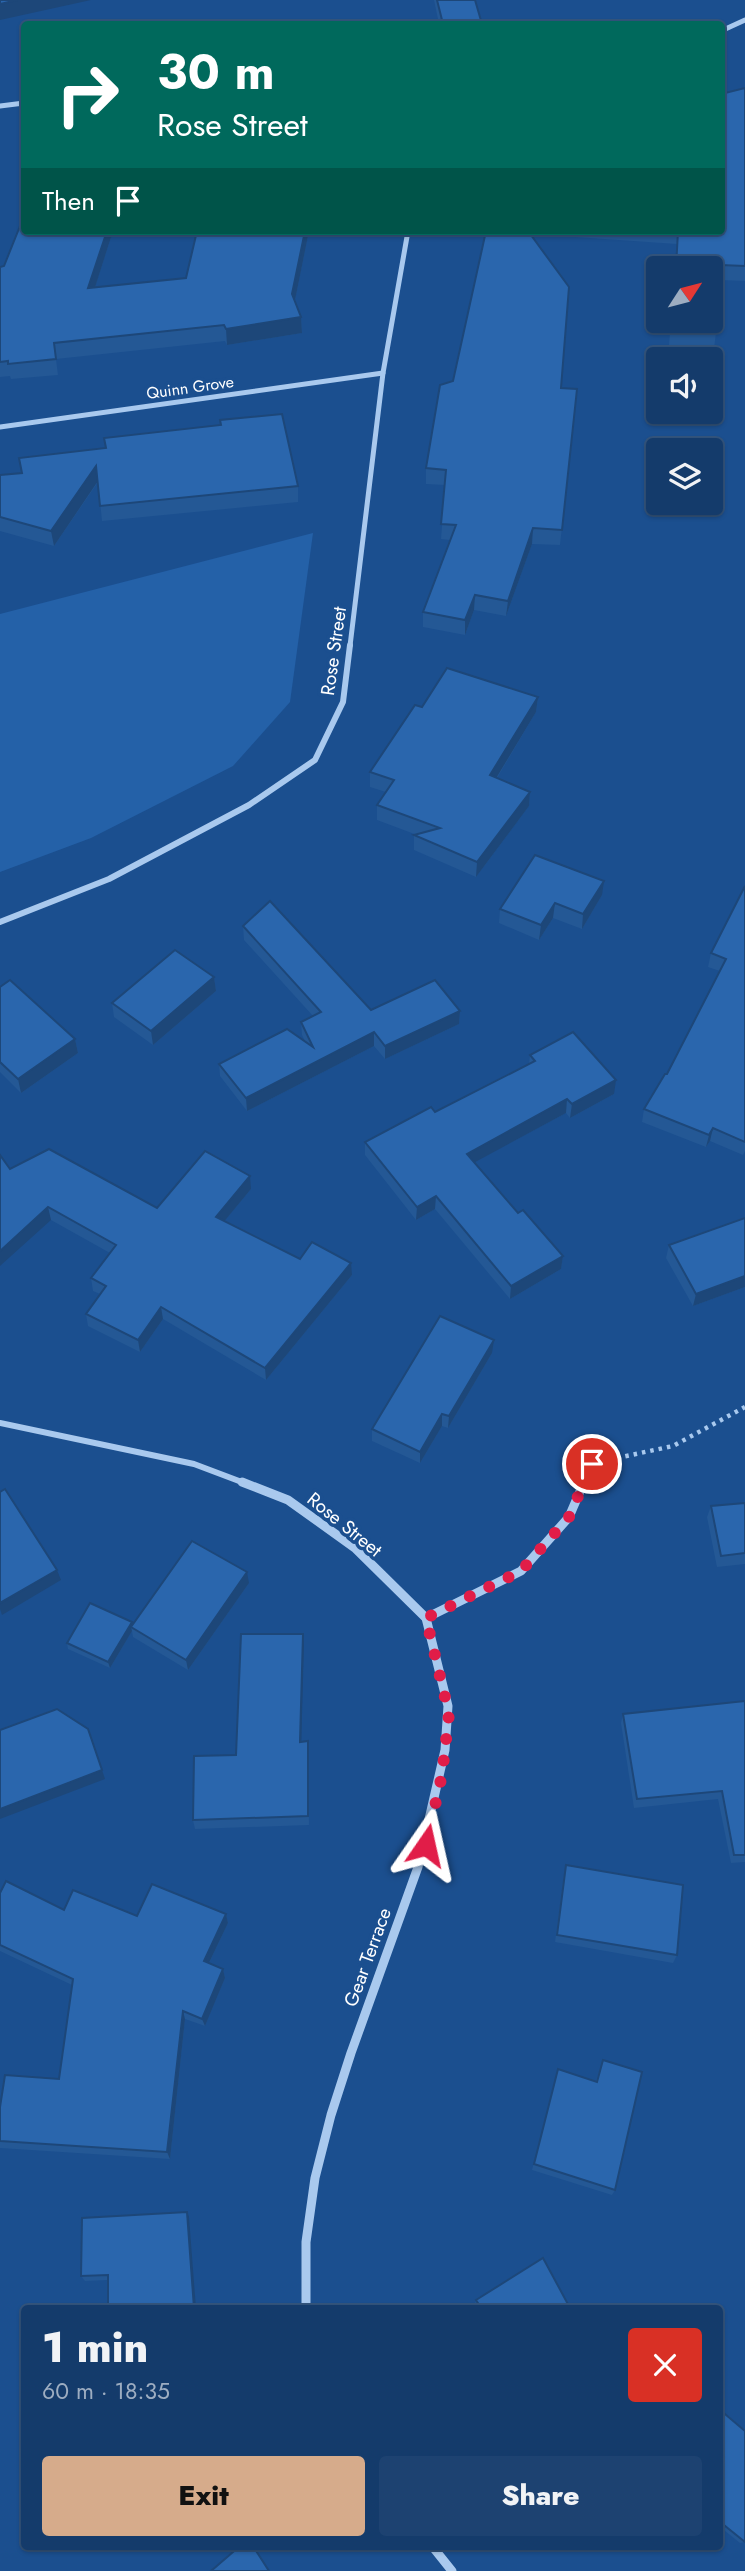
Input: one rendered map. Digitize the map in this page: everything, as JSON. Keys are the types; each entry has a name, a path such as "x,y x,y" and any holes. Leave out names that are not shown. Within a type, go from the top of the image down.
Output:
{"street":[{"path":"725,29 745,20"},
{"path":"0,106 21,103"},
{"name":"Rose Street","path":"0,922 109,879 249,805 315,760 343,702 383,373 407,235"},
{"name":"Quinn Grove","path":"0,427 383,373"},
{"name":"Rose Street","path":"0,1423 194,1464 288,1500 355,1548 426,1618"},
{"path":"426,1618 521,1571 569,1517 592,1464"},
{"name":"Gear Terrace","path":"306,2305 303,2273 313,2176 351,2049 426,1845 442,1775 449,1714 426,1618"},
{"path":"435,2550 452,2571"}],"path":[{"path":"592,1464 673,1446 745,1407"}],"shaded area":[{"path":"313,533 290,702 233,766 91,838 0,872 0,614"}],"building":[{"path":"0,0 17,0 0,4"},
{"path":"437,0 475,0 481,21 442,21"},
{"path":"745,88 745,266 723,265 723,256 677,256 678,235 725,235 725,93"},
{"path":"21,224 21,235 106,235 88,288 186,278 196,235 304,235 292,294 301,317 226,329 224,325 54,343 56,359 8,364 8,361 0,362 0,267 4,266"},
{"path":"485,235 531,235 569,287 561,388 577,389 562,530 533,528 508,601 475,595 465,620 423,612 456,525 441,524 446,470 426,468 440,385 453,381"},
{"path":"282,414 298,486 100,506 96,466 51,531 0,517 0,475 22,473 19,458 106,448 104,438 221,425 220,420"},
{"path":"447,668 538,697 490,775 530,792 477,862 414,835 440,828 377,805 394,780 370,772 415,705 422,707"},
{"path":"535,855 604,881 583,914 555,903 541,925 500,909"},
{"path":"745,886 745,1142 713,1128 709,1135 644,1109 667,1074 726,959 711,953"},
{"path":"270,901 371,1010 435,980 460,1011 385,1046 374,1032 246,1098 219,1064 287,1029 313,1047 301,1022 321,1012 243,926"},
{"path":"175,950 214,977 151,1031 112,1003"},
{"path":"10,980 75,1039 18,1079 0,1062 0,987"},
{"path":"573,1032 616,1080 572,1104 567,1099 467,1154 518,1213 523,1210 563,1256 511,1286 436,1196 417,1207 365,1142 431,1107 435,1112 535,1061 530,1055"},
{"path":"49,1149 157,1208 205,1151 250,1176 216,1217 300,1259 312,1242 351,1263 265,1368 161,1307 138,1340 86,1314 106,1286 91,1278 116,1245 48,1207 0,1251 0,1155 10,1169"},
{"path":"745,1218 745,1276 696,1294 669,1245"},
{"path":"440,1316 494,1340 449,1416 442,1414 420,1452 372,1429"},
{"path":"5,1489 57,1570 0,1603 0,1492"},
{"path":"745,1503 745,1553 721,1556 711,1506"},
{"path":"192,1541 247,1572 186,1660 131,1627"},
{"path":"90,1603 132,1622 108,1662 67,1643"},
{"path":"241,1634 303,1634 300,1742 308,1741 308,1816 193,1820 194,1756 236,1755"},
{"path":"745,1701 745,1855 734,1855 722,1791 637,1799 623,1714"},
{"path":"57,1709 88,1729 102,1770 0,1809 0,1730"},
{"path":"566,1865 683,1885 677,1955 557,1935"},
{"path":"6,1881 64,1910 73,1890 137,1916 152,1884 226,1914 204,1961 223,1969 202,2019 183,2011 167,2152 0,2141 0,2107 5,2075 59,2079 73,1979 0,1945 0,1893"},
{"path":"603,2060 642,2072 615,2190 534,2164 558,2069 597,2082"},
{"path":"187,2212 194,2305 108,2305 108,2275 81,2276 82,2218"},
{"path":"543,2258 568,2305 479,2305 476,2300"},
{"path":"723,2412 745,2431 745,2542 723,2524"},
{"path":"235,2550 256,2550 269,2571 211,2571"}],"route":[{"path":"426,1845 442,1775 449,1714 426,1618 521,1571 569,1517 592,1464"}]}
